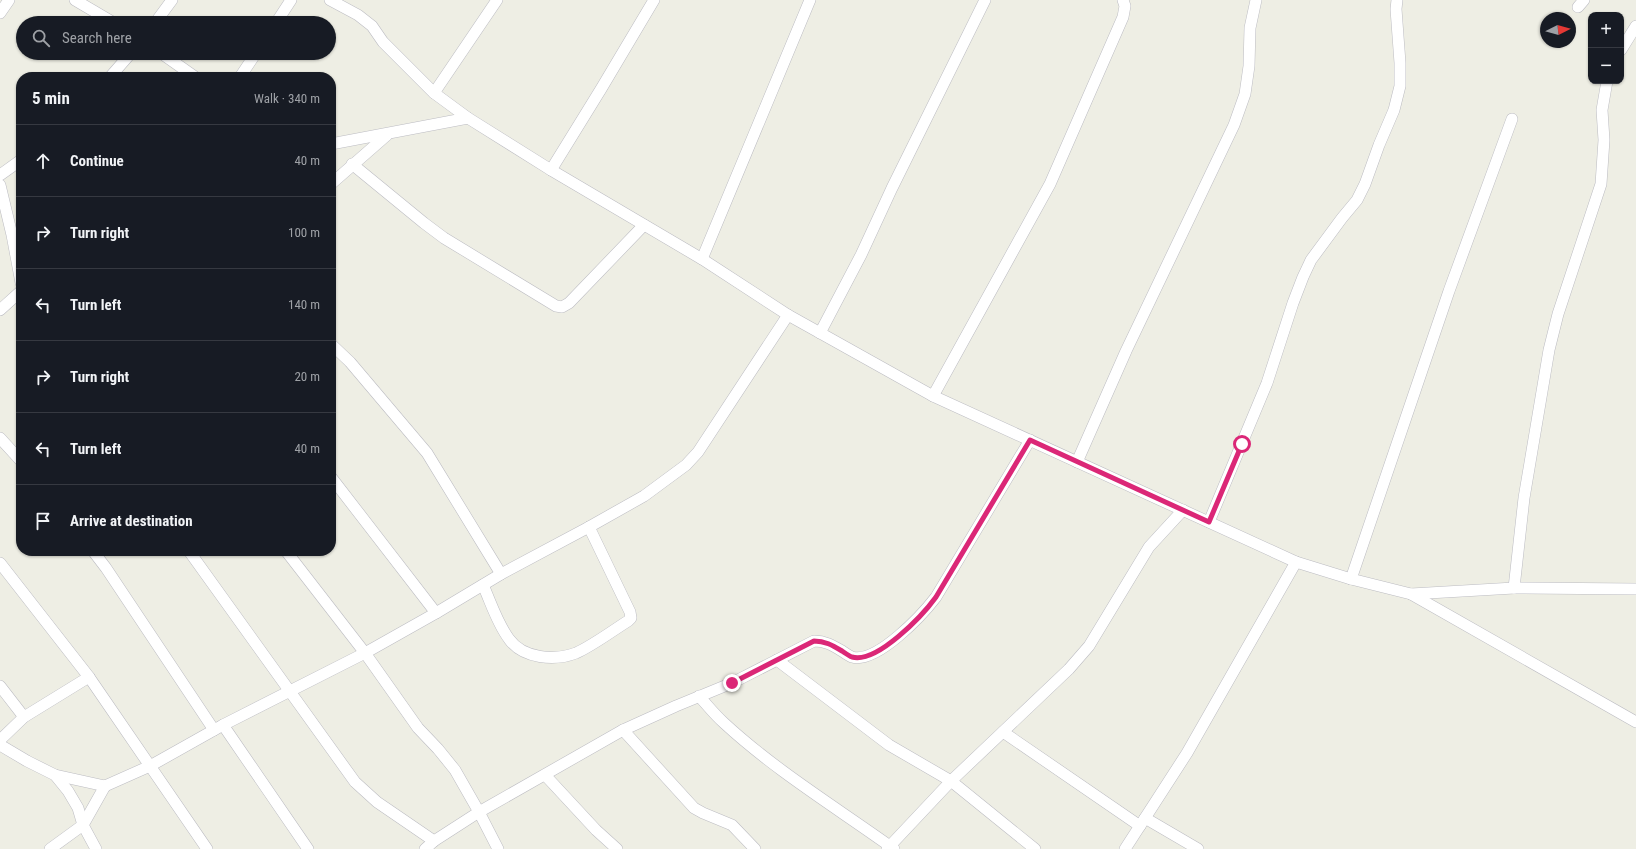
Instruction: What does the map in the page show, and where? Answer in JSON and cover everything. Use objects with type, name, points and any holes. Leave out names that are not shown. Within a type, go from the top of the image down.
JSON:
[{"type":"street","points":[[0,13],[9,0]]},
{"type":"street","points":[[75,0],[102,16]]},
{"type":"street","points":[[159,16],[172,0]]},
{"type":"street","points":[[281,16],[291,0]]},
{"type":"street","points":[[330,0],[342,2],[372,26],[384,42],[434,93],[468,118],[551,170],[702,259],[788,315],[933,396],[1296,562],[1351,579],[1411,594],[1636,722]]},
{"type":"street","points":[[434,93],[497,0]]},
{"type":"street","points":[[551,170],[654,0]]},
{"type":"street","points":[[702,259],[810,0]]},
{"type":"street","points":[[820,333],[861,255],[892,188],[985,0]]},
{"type":"street","points":[[933,396],[1050,184],[1124,17],[1125,6],[1123,0]]},
{"type":"street","points":[[1077,462],[1129,344],[1234,125],[1245,94],[1249,66],[1250,28],[1256,0]]},
{"type":"street","points":[[1209,522],[1266,383],[1303,277],[1311,260],[1357,200],[1365,184],[1394,110],[1400,86],[1396,9],[1397,0]]},
{"type":"street","points":[[1622,48],[1636,26]]},
{"type":"street","points":[[114,72],[124,60]]},
{"type":"street","points":[[171,60],[188,72]]},
{"type":"street","points":[[243,72],[251,60]]},
{"type":"street","points":[[1514,588],[1524,498],[1549,350],[1558,314],[1601,184],[1604,140],[1602,110],[1606,84]]},
{"type":"street","points":[[336,143],[468,118]]},
{"type":"street","points":[[1351,579],[1449,291],[1512,120]]},
{"type":"street","points":[[336,179],[388,134]]},
{"type":"street","points":[[0,175],[16,164]]},
{"type":"street","points":[[352,164],[444,238],[556,306],[562,307],[569,303],[644,225]]},
{"type":"street","points":[[0,185],[16,256]]},
{"type":"street","points":[[0,310],[16,296]]},
{"type":"street","points":[[2,750],[55,775],[105,786],[150,766],[218,727],[365,652],[436,613],[483,584],[590,527],[644,496],[686,465],[698,452],[788,315]]},
{"type":"street","points":[[336,349],[355,368],[427,453],[501,574]]},
{"type":"street","points":[[0,438],[16,456]]},
{"type":"street","points":[[425,849],[434,841],[479,812],[623,730],[732,683],[814,641],[823,641],[831,644],[852,657],[868,656],[897,638],[925,612],[936,597],[1030,440]]},
{"type":"street","points":[[336,483],[436,613]]},
{"type":"street","points":[[699,696],[723,722],[751,746],[798,782],[891,848],[950,781],[1069,669],[1089,646],[1149,547],[1183,510]]},
{"type":"street","points":[[483,584],[498,621],[517,649],[528,654],[541,656],[562,657],[577,652],[631,618],[630,612],[590,527]]},
{"type":"street","points":[[98,556],[218,727],[308,849]]},
{"type":"street","points":[[193,556],[355,782],[377,802],[434,841]]},
{"type":"street","points":[[290,556],[365,652],[418,728],[455,770],[498,849]]},
{"type":"street","points":[[0,562],[89,677],[207,849]]},
{"type":"street","points":[[1125,849],[1187,753],[1296,562]]},
{"type":"street","points":[[1411,594],[1514,588],[1636,589]]},
{"type":"street","points":[[778,660],[889,745],[950,781],[1035,849]]},
{"type":"street","points":[[0,740],[24,717],[89,677]]},
{"type":"street","points":[[0,686],[24,717]]},
{"type":"street","points":[[623,730],[694,808],[732,824],[755,849]]},
{"type":"street","points":[[1003,732],[1143,822],[1198,849]]},
{"type":"street","points":[[55,775],[68,791],[78,808],[83,825],[96,849]]},
{"type":"street","points":[[545,775],[596,830],[617,849]]},
{"type":"street","points":[[50,849],[83,825],[105,786]]},
{"type":"route","points":[[732,683],[778,660],[793,650],[814,641],[823,641],[831,644],[852,657],[859,658],[868,656],[897,638],[925,612],[936,597],[1030,440],[1209,522],[1242,444]]}]
